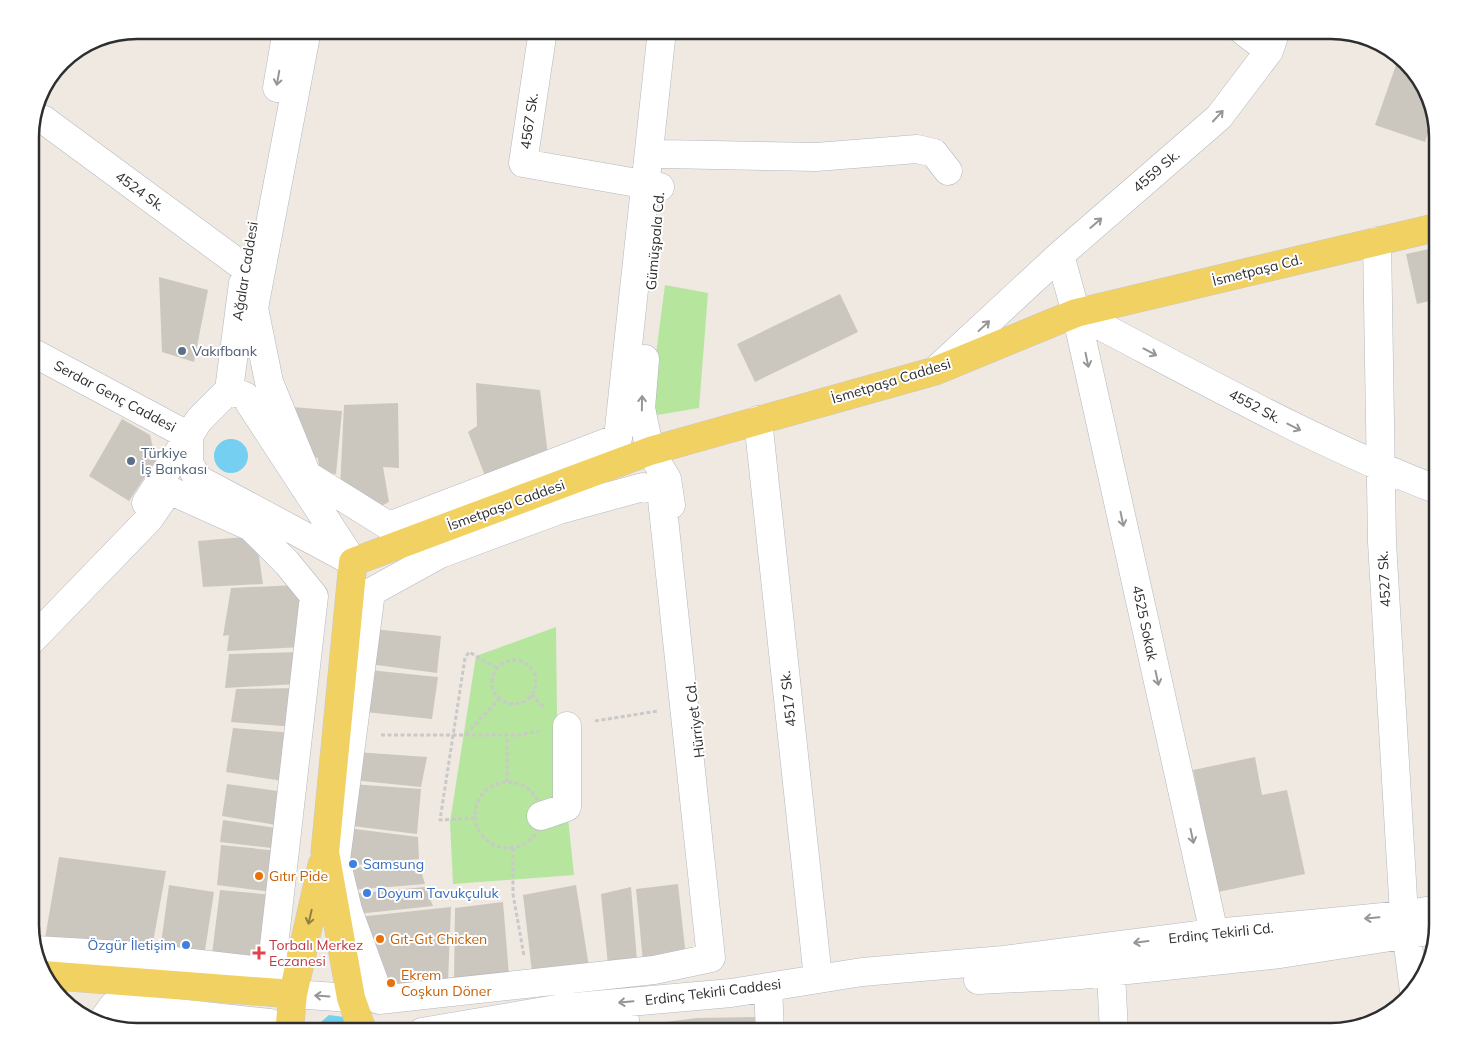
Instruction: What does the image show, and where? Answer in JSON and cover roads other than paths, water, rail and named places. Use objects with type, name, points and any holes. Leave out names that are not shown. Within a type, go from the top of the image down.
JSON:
[{"type":"main road","name":"İsmetpaşa Cd.","points":[[1076,313],[1429,229]]},
{"type":"main road","name":"İsmetpaşa Caddesi","points":[[354,562],[650,451],[936,370],[1076,313]]},
{"type":"main road","points":[[290,1023],[293,994],[325,852],[354,562]]},
{"type":"main road","points":[[325,852],[351,998],[360,1023]]},
{"type":"main road","points":[[55,980],[293,994]]},
{"type":"street","name":"Ağalar Caddesi","points":[[229,390],[237,313],[285,39]]},
{"type":"street","points":[[305,39],[254,308],[269,382],[307,475],[389,526],[618,438],[652,185],[661,39]]},
{"type":"street","name":"4567 Sk.","points":[[542,39],[523,163],[652,185]]},
{"type":"street","name":"Gümüşpala Cd.","points":[[650,451],[641,408],[652,185],[664,154],[678,39]]},
{"type":"street","name":"4559 Sk.","points":[[936,370],[1060,256],[1219,117],[1273,41]]},
{"type":"street","name":"4524 Sk.","points":[[41,119],[245,268]]},
{"type":"street","points":[[664,154],[816,158],[917,149],[934,153],[948,171]]},
{"type":"street","name":"4527 Sk.","points":[[1377,241],[1382,542],[1405,925],[1412,980]]},
{"type":"street","points":[[1060,256],[1076,313]]},
{"type":"street","name":"4552 Sk.","points":[[1076,313],[1299,429],[1382,468],[1429,486]]},
{"type":"street","name":"4525 Sokak","points":[[1076,313],[1214,933]]},
{"type":"street","name":"Serdar Genç Caddesi","points":[[39,356],[189,436],[189,462],[198,479],[354,562]]},
{"type":"street","points":[[39,618],[132,526],[199,420],[229,390],[245,396],[354,562]]},
{"type":"street","name":"4517 Sk.","points":[[758,420],[818,978]]},
{"type":"street","name":"Hürriyet Cd.","points":[[650,451],[667,479],[696,725],[731,993]]},
{"type":"street","points":[[644,487],[661,490],[711,958],[654,970],[529,984],[379,1000],[378,992],[348,910],[336,860],[371,592],[440,554],[559,510],[644,487]]},
{"type":"street","points":[[39,619],[149,519],[170,490],[251,527],[287,563],[314,596],[271,972],[122,955],[43,950]]},
{"type":"street","points":[[541,816],[567,806],[567,726]]},
{"type":"street","name":"Erdinç Tekirli Cd.","points":[[1004,960],[1110,959],[1214,933],[1405,925],[1429,913]]},
{"type":"street","points":[[587,1023],[768,994],[1110,959],[1280,954],[1405,925],[1429,929]]},
{"type":"street","points":[[1110,959],[1114,1023]]},
{"type":"street","name":"Erdinç Tekirli Caddesi","points":[[474,1023],[562,1008],[731,993],[768,994],[818,978],[862,972],[1004,960]]},
{"type":"street","points":[[293,994],[351,998]]},
{"type":"street","points":[[768,994],[770,1023]]},
{"type":"street","points":[[105,1018],[114,1006],[270,1023]]},
{"type":"water","points":[[231,439],[243,444],[248,456],[243,468],[231,473],[219,468],[214,456],[219,444]]},
{"type":"water","points":[[329,1015],[344,1017],[346,1023],[321,1023]]},
{"type":"place","name":"Vakıfbank","points":[[182,351]]},
{"type":"place","name":"Türkiye İş Bankası","points":[[131,461]]},
{"type":"place","name":"Samsung","points":[[353,864]]},
{"type":"place","name":"Gıtır Pide","points":[[259,876]]},
{"type":"place","name":"Doyum Tavukçuluk","points":[[367,893]]},
{"type":"place","name":"Gıt-Gıt Chicken","points":[[380,939]]},
{"type":"place","name":"Özgür İletişim","points":[[186,945]]},
{"type":"place","name":"Torbalı Merkez Eczanesi","points":[[259,953]]},
{"type":"place","name":"Ekrem Coşkun Döner","points":[[391,983]]}]
